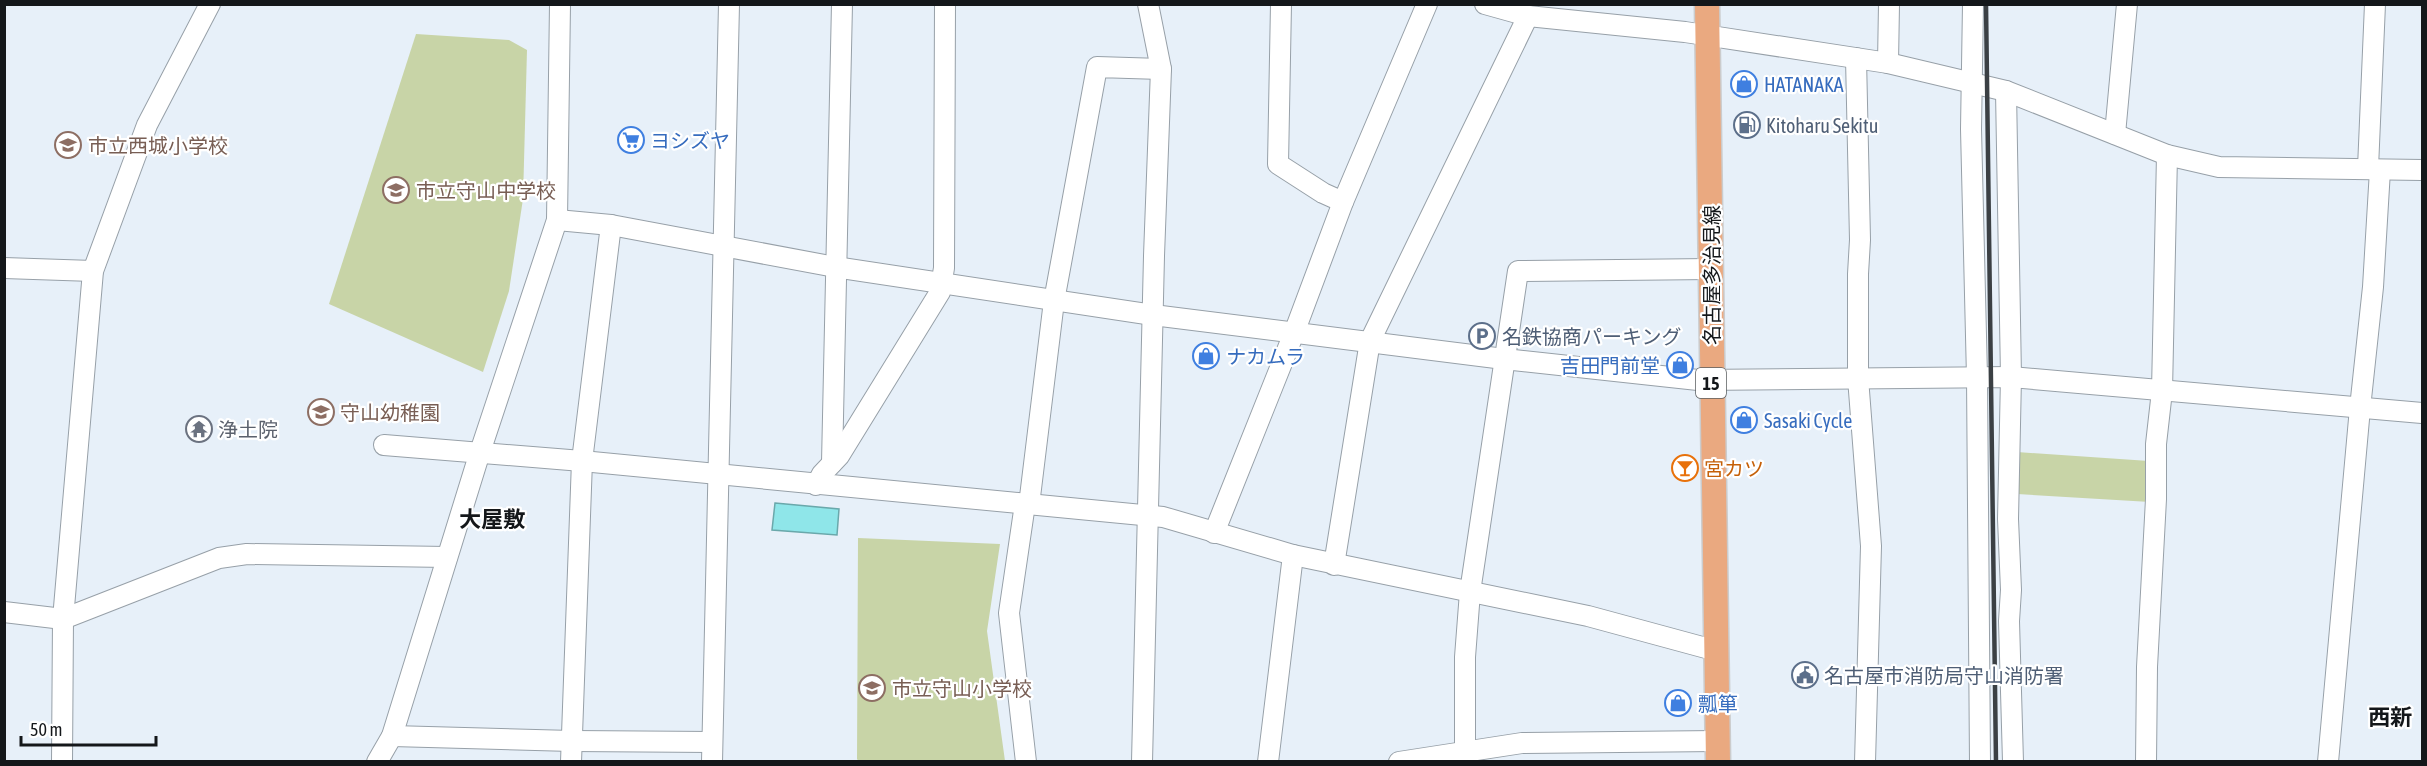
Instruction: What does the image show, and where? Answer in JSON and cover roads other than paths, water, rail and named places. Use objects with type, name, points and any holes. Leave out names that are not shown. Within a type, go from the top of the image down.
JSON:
[{"type":"main road","name":"名古屋多治見線","points":[[1707,4],[1718,751]]},
{"type":"street","points":[[62,762],[63,619],[93,271],[147,125],[210,4]]},
{"type":"street","points":[[377,762],[392,736],[480,452],[557,220],[560,4]]},
{"type":"street","points":[[712,762],[729,4]]},
{"type":"street","points":[[832,463],[842,4]]},
{"type":"street","points":[[816,485],[839,456],[940,292],[942,282],[945,4]]},
{"type":"street","points":[[1142,762],[1161,69],[1148,4]]},
{"type":"street","points":[[1281,4],[1278,164],[1323,193],[1343,202]]},
{"type":"street","points":[[1214,533],[1294,333],[1343,202],[1427,4]]},
{"type":"street","points":[[1485,4],[1528,16],[1598,13],[1708,35],[1888,63],[2006,91],[2167,155],[2219,167],[2422,170]]},
{"type":"street","points":[[1888,4],[1888,63]]},
{"type":"street","points":[[1973,4],[1980,762]]},
{"type":"street","points":[[2115,134],[2127,4]]},
{"type":"street","points":[[2328,762],[2373,287],[2375,4]]},
{"type":"street","points":[[1334,565],[1370,341],[1528,16]]},
{"type":"street","points":[[1856,58],[1860,240],[1858,378],[1871,546],[1865,762]]},
{"type":"street","points":[[1026,762],[1009,613],[1027,505],[1054,301],[1097,67],[1161,69]]},
{"type":"street","points":[[2006,91],[2011,377],[2008,519],[2012,590],[2009,621],[2013,762]]},
{"type":"street","points":[[2146,762],[2147,667],[2156,499],[2156,444],[2162,391],[2167,155]]},
{"type":"street","points":[[557,220],[611,225],[723,248],[835,267],[1153,315],[1504,359],[1698,380],[2011,377],[2422,413]]},
{"type":"street","points":[[571,762],[582,461],[611,225]]},
{"type":"street","points":[[4,268],[93,271]]},
{"type":"street","points":[[1465,757],[1465,657],[1470,592],[1518,271],[1712,269]]},
{"type":"street","points":[[384,445],[582,461],[1163,517],[1334,565],[1588,616],[1717,651]]},
{"type":"street","points":[[4,612],[63,619],[219,558],[238,555],[447,557]]},
{"type":"street","points":[[1268,762],[1293,555]]},
{"type":"street","points":[[392,736],[712,742]]},
{"type":"street","points":[[1399,762],[1465,757],[1522,743],[1718,751]]},
{"type":"water","points":[[775,503],[839,509],[837,535],[772,530]]},
{"type":"railway","points":[[1986,4],[1996,762]]},
{"type":"place","name":"HATANAKA","points":[[1744,84]]},
{"type":"place","name":"Kitoharu Sekitu","points":[[1747,125]]},
{"type":"place","name":"ヨシズヤ","points":[[631,140]]},
{"type":"place","name":"市立西城小学校","points":[[68,145]]},
{"type":"place","name":"市立守山中学校","points":[[396,190]]},
{"type":"place","name":"名鉄協商パーキング","points":[[1482,336]]},
{"type":"place","name":"ナカムラ","points":[[1206,356]]},
{"type":"place","name":"吉田門前堂","points":[[1680,365]]},
{"type":"place","name":"守山幼稚園","points":[[321,412]]},
{"type":"place","name":"Sasaki Cycle","points":[[1744,420]]},
{"type":"place","name":"浄土院","points":[[199,429]]},
{"type":"place","name":"宮カツ","points":[[1685,468]]},
{"type":"place","name":"名古屋市消防局守山消防署","points":[[1805,675]]},
{"type":"place","name":"市立守山小学校","points":[[872,688]]},
{"type":"place","name":"瓢箪","points":[[1678,703]]},
{"type":"district","name":"大屋敷","points":[[492,519]]},
{"type":"district","name":"西新","points":[[2390,717]]}]
